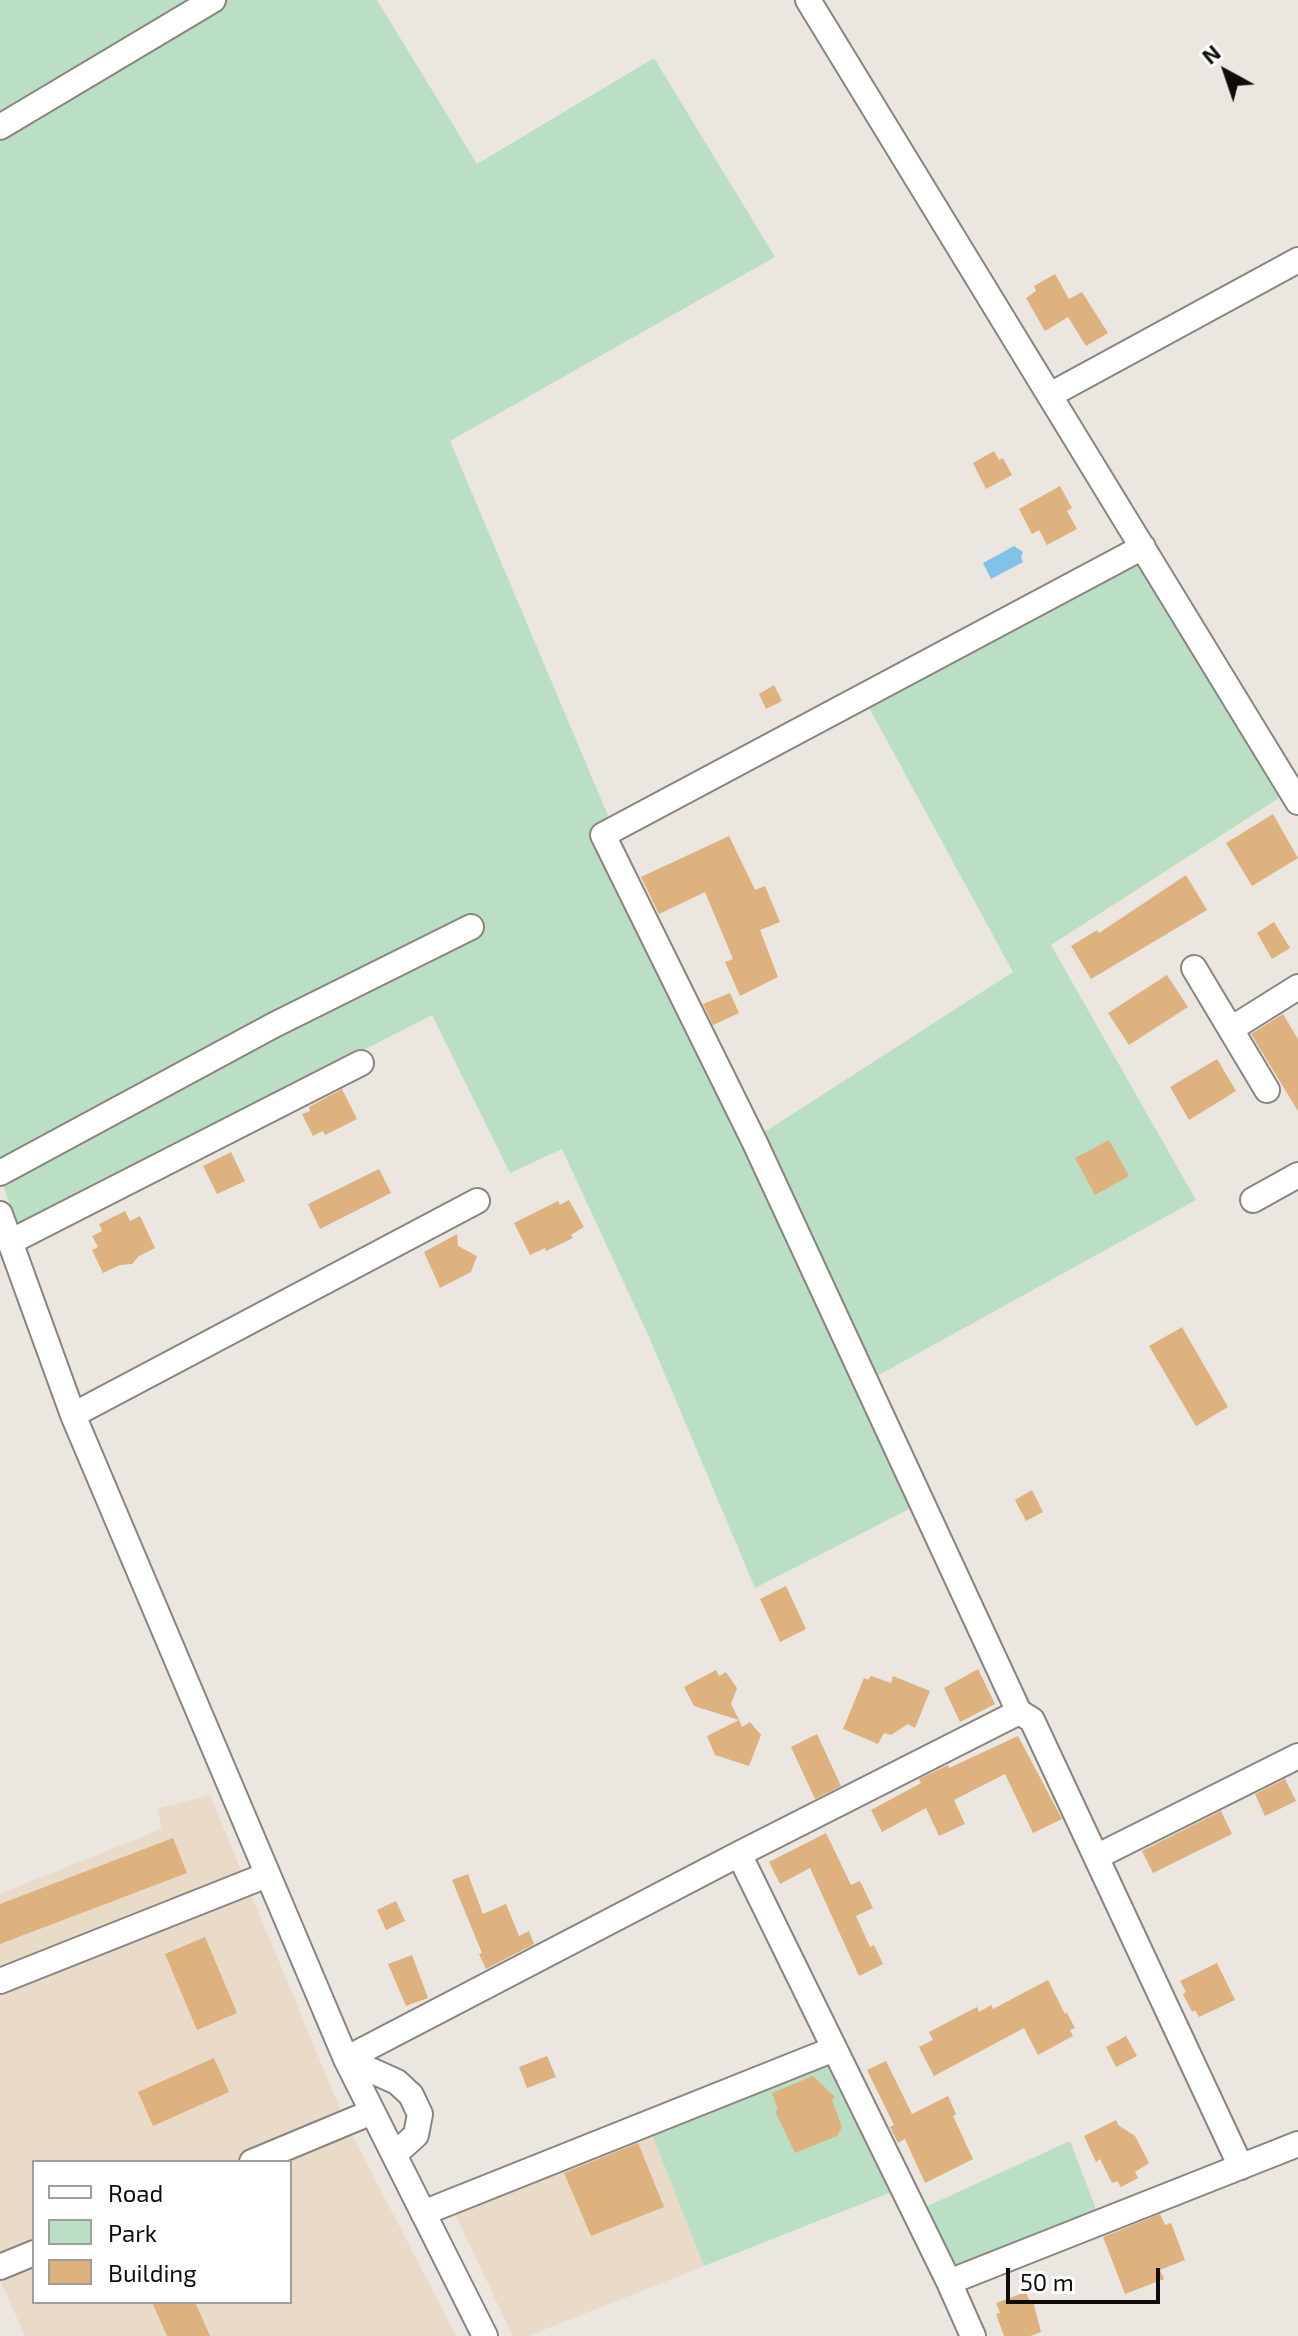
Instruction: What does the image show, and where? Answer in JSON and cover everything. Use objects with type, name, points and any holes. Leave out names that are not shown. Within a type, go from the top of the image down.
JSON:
[{"type":"street","points":[[0,127],[213,0]]},
{"type":"street","points":[[808,0],[1298,802]]},
{"type":"street","points":[[1050,395],[1298,260]]},
{"type":"street","points":[[1143,547],[603,835],[755,1143],[1019,1712],[1032,1720],[1241,2167]]},
{"type":"street","points":[[0,1173],[274,1025],[471,927]]},
{"type":"street","points":[[1194,968],[1267,1090]]},
{"type":"street","points":[[1231,1029],[1298,987]]},
{"type":"street","points":[[10,1242],[361,1063]]},
{"type":"street","points":[[1253,1200],[1298,1175]]},
{"type":"street","points":[[73,1415],[477,1201]]},
{"type":"street","points":[[0,1214],[73,1415],[346,2059],[485,2336]]},
{"type":"street","points":[[346,2059],[1019,1712]]},
{"type":"street","points":[[1096,1857],[1298,1756]]},
{"type":"street","points":[[739,1854],[973,2336]]},
{"type":"street","points":[[0,1981],[267,1875]]},
{"type":"street","points":[[423,2213],[834,2049]]},
{"type":"street","points":[[346,2059],[397,2082],[411,2095],[420,2114],[416,2135],[394,2155]]},
{"type":"street","points":[[257,2160],[372,2112]]},
{"type":"street","points":[[949,2282],[1298,2144]]},
{"type":"street","points":[[0,2267],[32,2254]]},
{"type":"shaded area","points":[[210,1795],[345,2121],[456,2336],[25,2336],[0,2280],[0,1894],[162,1829],[157,1809]]},
{"type":"shaded area","points":[[651,2132],[704,2266],[528,2336],[513,2336],[453,2210]]},
{"type":"green space","points":[[0,0],[377,0],[477,164],[654,58],[775,257],[450,441],[609,818],[593,830],[744,1141],[913,1507],[755,1588],[650,1339],[562,1149],[510,1173],[432,1015],[18,1227],[0,1177]]},
{"type":"green space","points":[[1137,558],[1279,798],[1051,945],[1196,1200],[877,1376],[763,1133],[1013,972],[867,704]]},
{"type":"green space","points":[[829,2061],[894,2191],[704,2266],[651,2132]]},
{"type":"green space","points":[[1070,2141],[1099,2217],[952,2274],[921,2209]]},
{"type":"water","points":[[1014,546],[1023,552],[1023,562],[991,579],[983,563]]},
{"type":"building","points":[[1055,274],[1069,299],[1082,292],[1108,333],[1086,346],[1068,317],[1045,331],[1026,298],[1036,291],[1034,286]]},
{"type":"building","points":[[994,451],[999,460],[1003,458],[1012,475],[986,489],[973,463]]},
{"type":"building","points":[[1060,486],[1072,508],[1067,511],[1077,529],[1047,545],[1039,530],[1032,534],[1019,509]]},
{"type":"building","points":[[774,685],[782,701],[766,709],[759,694]]},
{"type":"building","points":[[1273,814],[1298,858],[1252,886],[1226,843]]},
{"type":"building","points":[[729,836],[755,890],[765,886],[780,922],[760,930],[778,977],[740,996],[725,962],[733,959],[705,892],[659,914],[641,877]]},
{"type":"building","points":[[1186,875],[1207,910],[1091,979],[1071,946],[1097,930],[1099,933]]},
{"type":"building","points":[[1274,922],[1290,948],[1272,959],[1257,933]]},
{"type":"building","points":[[1167,975],[1188,1007],[1129,1045],[1108,1013]]},
{"type":"building","points":[[730,993],[739,1013],[713,1025],[703,1004]]},
{"type":"building","points":[[1283,1014],[1298,1039],[1298,1111],[1251,1034]]},
{"type":"building","points":[[1217,1059],[1236,1091],[1189,1120],[1170,1087]]},
{"type":"building","points":[[342,1089],[357,1119],[325,1135],[323,1131],[313,1136],[302,1114]]},
{"type":"building","points":[[1109,1140],[1129,1176],[1095,1195],[1075,1158]]},
{"type":"building","points":[[231,1152],[245,1181],[217,1194],[203,1166]]},
{"type":"building","points":[[379,1169],[391,1193],[320,1229],[308,1204]]},
{"type":"building","points":[[569,1200],[584,1227],[571,1235],[573,1238],[530,1255],[514,1223],[558,1201],[560,1205]]},
{"type":"building","points":[[125,1211],[130,1221],[140,1216],[155,1248],[139,1256],[132,1264],[120,1265],[103,1273],[92,1250],[98,1247],[92,1236],[102,1231],[99,1224]]},
{"type":"building","points":[[457,1234],[458,1246],[477,1256],[471,1272],[440,1288],[424,1252]]},
{"type":"building","points":[[1182,1327],[1228,1407],[1196,1426],[1149,1346]]},
{"type":"building","points":[[1032,1490],[1043,1512],[1026,1521],[1015,1500]]},
{"type":"building","points":[[786,1586],[806,1629],[780,1642],[760,1599]]},
{"type":"building","points":[[978,1669],[995,1704],[960,1722],[944,1688]]},
{"type":"building","points":[[716,1670],[719,1676],[726,1672],[737,1688],[731,1704],[739,1720],[694,1706],[684,1687]]},
{"type":"building","points":[[871,1676],[891,1683],[893,1676],[930,1691],[915,1728],[908,1724],[891,1735],[884,1733],[878,1744],[843,1729],[864,1678],[868,1680]]},
{"type":"building","points":[[739,1720],[742,1727],[750,1722],[761,1735],[749,1766],[715,1755],[707,1736]]},
{"type":"building","points":[[817,1734],[841,1786],[815,1799],[791,1747]]},
{"type":"building","points":[[1018,1736],[1062,1819],[1033,1833],[1005,1774],[954,1800],[965,1824],[939,1836],[926,1808],[882,1832],[871,1810],[921,1783],[919,1779]]},
{"type":"building","points":[[1285,1779],[1296,1801],[1265,1816],[1255,1794]]},
{"type":"building","points":[[1221,1811],[1232,1834],[1153,1873],[1142,1851]]},
{"type":"building","points":[[826,1833],[851,1885],[860,1881],[873,1908],[856,1916],[870,1947],[874,1945],[883,1964],[859,1976],[810,1868],[780,1884],[769,1862]]},
{"type":"building","points":[[173,1838],[187,1873],[0,1944],[0,1904]]},
{"type":"building","points":[[468,1874],[483,1914],[506,1904],[519,1936],[529,1931],[534,1944],[486,1969],[452,1880]]},
{"type":"building","points":[[396,1901],[405,1921],[386,1930],[377,1910]]},
{"type":"building","points":[[205,1937],[237,2013],[197,2030],[165,1954]]},
{"type":"building","points":[[412,1955],[428,1998],[406,2006],[388,1964]]},
{"type":"building","points":[[1217,1963],[1235,2000],[1199,2017],[1195,2010],[1192,2012],[1180,1981]]},
{"type":"building","points":[[1048,1980],[1075,2028],[1070,2030],[1073,2036],[1038,2055],[1024,2028],[934,2076],[919,2047],[933,2040],[929,2032],[977,2007],[979,2012],[991,2005],[993,2009]]},
{"type":"building","points":[[1126,2036],[1137,2056],[1116,2067],[1106,2047]]},
{"type":"building","points":[[547,2056],[556,2077],[527,2088],[519,2067]]},
{"type":"building","points":[[214,2058],[229,2092],[153,2126],[138,2092]]},
{"type":"building","points":[[886,2061],[912,2114],[948,2096],[956,2114],[953,2116],[973,2159],[925,2183],[905,2139],[898,2143],[890,2127],[894,2125],[867,2070]]},
{"type":"building","points":[[813,2076],[835,2097],[832,2100],[842,2127],[837,2136],[795,2153],[775,2111],[778,2110],[772,2093]]},
{"type":"building","points":[[1116,2120],[1118,2125],[1135,2136],[1149,2163],[1135,2172],[1138,2178],[1121,2187],[1117,2181],[1112,2183],[1100,2159],[1096,2162],[1084,2136]]},
{"type":"building","points":[[638,2143],[664,2207],[591,2236],[564,2173]]},
{"type":"building","points":[[1160,2214],[1165,2225],[1171,2223],[1185,2260],[1160,2270],[1164,2279],[1125,2294],[1103,2237]]},
{"type":"building","points":[[1026,2292],[1030,2302],[1033,2301],[1041,2332],[1030,2336],[1004,2336],[996,2314],[1000,2313],[996,2303]]},
{"type":"building","points":[[153,2304],[196,2304],[210,2336],[167,2336]]}]
